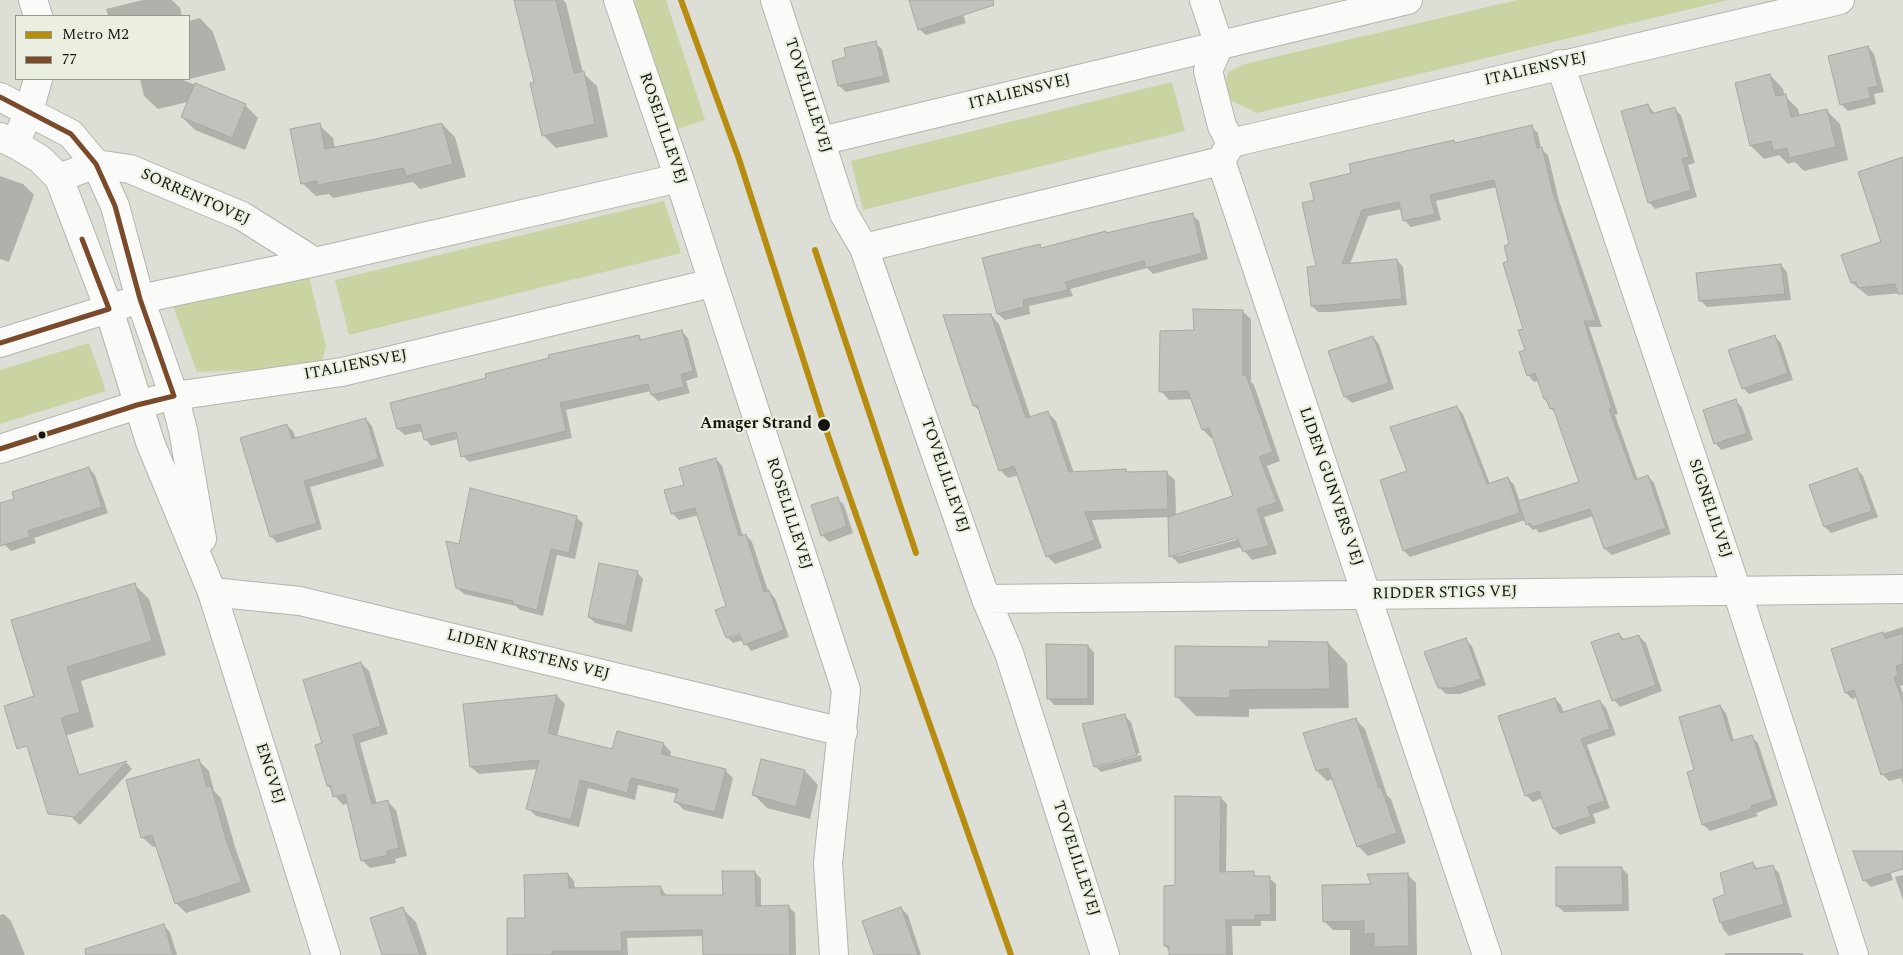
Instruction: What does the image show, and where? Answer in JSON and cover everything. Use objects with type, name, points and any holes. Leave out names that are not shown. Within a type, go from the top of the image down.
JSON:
[{"type":"street","points":[[33,0],[38,15]]},
{"type":"street","name":"ROSELILLEVEJ","points":[[618,0],[679,178],[846,690],[828,863],[834,955]]},
{"type":"street","name":"TOVELILLEVEJ","points":[[776,0],[844,214],[864,248],[986,599],[1009,653],[1105,955]]},
{"type":"street","points":[[1204,0],[1219,45],[1208,71],[1222,126],[1226,152]]},
{"type":"street","name":"ITALIENSVEJ","points":[[822,142],[1408,0]]},
{"type":"street","name":"ITALIENSVEJ","points":[[864,248],[1560,64],[1840,0]]},
{"type":"street","name":"SIGNELILVEJ","points":[[1560,64],[1736,591],[1854,955]]},
{"type":"street","points":[[38,80],[29,111],[8,140],[40,159],[59,178],[109,309]]},
{"type":"street","points":[[0,97],[71,134],[96,164],[115,206],[140,299]]},
{"type":"street","name":"LIDEN GUNVERS VEJ","points":[[1226,152],[1366,595],[1487,955]]},
{"type":"street","name":"SORRENTOVEJ","points":[[59,178],[96,164],[130,169],[242,216],[315,262]]},
{"type":"street","points":[[0,343],[140,299],[315,262],[679,178]]},
{"type":"street","name":"ITALIENSVEJ","points":[[0,449],[137,405],[174,396],[342,372],[712,283]]},
{"type":"street","name":"ENGVEJ","points":[[140,299],[174,396],[183,430],[212,592]]},
{"type":"street","name":"ENGVEJ","points":[[109,309],[137,405],[150,442],[212,592],[326,955]]},
{"type":"street","name":"RIDDER STIGS VEJ","points":[[986,599],[1903,589]]},
{"type":"street","name":"LIDEN KIRSTENS VEJ","points":[[212,592],[300,601],[843,732]]},
{"type":"green space","points":[[630,0],[666,0],[705,120],[669,132]]},
{"type":"green space","points":[[1517,0],[1728,0],[1257,113],[1230,100],[1225,87],[1228,72],[1245,64]]},
{"type":"green space","points":[[1172,82],[1185,131],[863,210],[851,161]]},
{"type":"green space","points":[[664,201],[681,253],[349,335],[335,280]]},
{"type":"green space","points":[[308,273],[326,346],[321,364],[279,369],[197,372],[173,306]]},
{"type":"green space","points":[[89,343],[106,391],[0,424],[0,370]]},
{"type":"building","points":[[514,0],[556,0],[574,73],[584,71],[595,124],[542,136],[530,83],[534,82]]},
{"type":"building","points":[[909,0],[993,0],[994,5],[918,30]]},
{"type":"building","points":[[876,41],[884,76],[838,86],[832,61],[846,57],[844,48]]},
{"type":"building","points":[[1868,46],[1878,86],[1868,88],[1871,98],[1840,105],[1828,56]]},
{"type":"building","points":[[1770,74],[1776,96],[1786,94],[1791,117],[1827,109],[1836,147],[1789,158],[1787,148],[1773,151],[1771,141],[1750,146],[1735,83]]},
{"type":"building","points":[[195,83],[246,104],[232,138],[181,117]]},
{"type":"building","points":[[1648,104],[1651,114],[1675,107],[1689,157],[1682,159],[1691,190],[1648,203],[1621,111]]},
{"type":"building","points":[[320,123],[325,149],[442,123],[453,164],[406,176],[404,168],[318,185],[317,181],[301,184],[290,129]]},
{"type":"building","points":[[1532,125],[1537,148],[1542,147],[1553,193],[1596,321],[1584,321],[1612,408],[1609,409],[1635,480],[1648,475],[1666,528],[1604,549],[1590,509],[1532,527],[1530,523],[1526,525],[1518,501],[1579,482],[1553,408],[1550,409],[1546,399],[1544,399],[1535,373],[1527,376],[1519,352],[1525,350],[1518,330],[1523,329],[1503,263],[1508,261],[1504,246],[1509,244],[1494,180],[1430,195],[1435,214],[1403,221],[1399,202],[1362,210],[1342,264],[1397,259],[1402,299],[1326,305],[1325,307],[1325,305],[1311,306],[1307,267],[1316,266],[1302,203],[1314,200],[1310,183],[1351,173],[1349,164],[1454,140],[1455,143]]},
{"type":"building","points":[[1903,157],[1903,294],[1898,294],[1895,284],[1858,288],[1856,282],[1851,283],[1841,255],[1881,242],[1858,172]]},
{"type":"building","points":[[1193,213],[1202,253],[1146,268],[1144,261],[1065,282],[1068,290],[1023,300],[1024,307],[997,314],[982,258],[1040,244],[1041,248],[1106,231],[1106,233]]},
{"type":"building","points":[[1781,264],[1785,294],[1699,301],[1696,273]]},
{"type":"building","points":[[1193,309],[1243,310],[1243,376],[1246,375],[1273,452],[1259,457],[1277,502],[1257,509],[1269,546],[1243,552],[1237,538],[1169,557],[1168,517],[1233,496],[1209,428],[1202,430],[1188,391],[1159,392],[1160,331],[1194,330]]},
{"type":"building","points":[[991,314],[1026,418],[1048,411],[1069,472],[1126,469],[1126,472],[1167,471],[1168,509],[1085,512],[1095,540],[1046,557],[1014,466],[999,471],[977,405],[973,406],[943,315]]},
{"type":"building","points":[[682,330],[693,371],[681,374],[684,387],[651,395],[648,384],[560,403],[566,431],[461,457],[456,432],[424,440],[420,424],[397,429],[390,403],[486,378],[485,374],[549,358],[548,355],[639,335],[640,340]]},
{"type":"building","points":[[1775,335],[1788,373],[1742,389],[1728,350]]},
{"type":"building","points":[[1373,336],[1389,383],[1344,397],[1328,351]]},
{"type":"building","points":[[1736,399],[1747,433],[1714,444],[1703,410]]},
{"type":"building","points":[[1457,406],[1487,484],[1508,477],[1520,513],[1403,551],[1380,480],[1407,471],[1390,427]]},
{"type":"building","points":[[366,418],[379,459],[304,481],[317,523],[270,537],[240,438],[287,424],[292,439]]},
{"type":"building","points":[[716,458],[739,536],[746,534],[764,592],[769,590],[784,630],[744,645],[739,633],[726,638],[715,610],[726,606],[695,508],[671,514],[664,490],[684,485],[679,468]]},
{"type":"building","points":[[89,467],[102,507],[28,531],[30,537],[0,546],[0,503],[14,499],[12,492]]},
{"type":"building","points":[[1857,468],[1872,511],[1824,527],[1809,485]]},
{"type":"building","points":[[470,488],[577,516],[569,553],[551,549],[537,610],[513,604],[513,601],[456,588],[446,541],[459,544]]},
{"type":"building","points":[[838,497],[847,526],[821,536],[811,505]]},
{"type":"building","points":[[599,563],[638,571],[626,626],[588,617]]},
{"type":"building","points":[[135,583],[152,641],[67,667],[80,712],[61,718],[79,775],[127,761],[75,817],[48,814],[27,746],[17,749],[4,706],[34,696],[11,620]]},
{"type":"building","points":[[1883,632],[1885,639],[1903,633],[1903,664],[1896,666],[1898,675],[1894,677],[1903,703],[1903,769],[1881,775],[1854,690],[1845,693],[1831,649]]},
{"type":"building","points":[[1619,633],[1622,640],[1639,635],[1656,685],[1612,701],[1591,642]]},
{"type":"building","points":[[1466,638],[1481,679],[1453,688],[1438,688],[1424,652]]},
{"type":"building","points":[[1269,641],[1328,642],[1330,689],[1230,690],[1230,698],[1175,697],[1175,646],[1269,647]]},
{"type":"building","points":[[1046,644],[1088,645],[1088,699],[1047,699]]},
{"type":"building","points":[[361,662],[381,726],[353,735],[372,804],[388,800],[399,848],[387,851],[388,855],[361,861],[345,794],[333,797],[330,785],[327,786],[315,745],[322,743],[303,680]]},
{"type":"building","points":[[557,695],[548,733],[612,749],[617,731],[664,743],[661,754],[726,769],[715,812],[674,802],[678,789],[631,778],[627,793],[580,780],[571,820],[526,809],[539,760],[470,767],[463,704]]},
{"type":"building","points":[[1555,698],[1560,713],[1600,700],[1610,729],[1581,739],[1605,801],[1587,807],[1591,816],[1553,829],[1539,791],[1525,796],[1498,716]]},
{"type":"building","points":[[1720,705],[1731,741],[1752,735],[1773,799],[1751,806],[1752,809],[1702,825],[1687,772],[1694,770],[1679,717]]},
{"type":"building","points":[[1125,714],[1137,755],[1094,767],[1082,724]]},
{"type":"building","points":[[1356,718],[1379,788],[1381,787],[1397,833],[1357,847],[1328,768],[1316,771],[1303,733]]},
{"type":"building","points":[[199,759],[207,787],[211,786],[226,839],[242,882],[175,904],[152,835],[141,838],[126,780]]},
{"type":"building","points":[[761,759],[805,770],[796,807],[752,795]]},
{"type":"building","points":[[1175,796],[1221,797],[1220,872],[1254,871],[1254,876],[1270,876],[1271,915],[1255,915],[1255,920],[1226,920],[1227,955],[1169,955],[1169,946],[1164,946],[1164,886],[1175,885]]},
{"type":"building","points":[[1853,851],[1903,851],[1903,869],[1863,881]]},
{"type":"building","points":[[1753,862],[1755,869],[1773,865],[1784,904],[1720,923],[1713,899],[1725,894],[1720,873]]},
{"type":"building","points":[[1556,867],[1622,867],[1623,905],[1556,906]]},
{"type":"building","points":[[722,871],[755,871],[756,906],[789,905],[790,955],[703,955],[702,930],[621,932],[622,951],[552,951],[552,955],[507,955],[507,918],[525,918],[524,875],[568,873],[569,888],[661,886],[661,895],[723,895]]},
{"type":"building","points":[[1408,873],[1409,946],[1374,947],[1374,933],[1364,934],[1364,921],[1323,922],[1322,885],[1371,884],[1367,874]]},
{"type":"building","points":[[403,907],[420,955],[382,955],[370,918]]},
{"type":"building","points":[[901,907],[918,955],[874,955],[862,921]]},
{"type":"building","points":[[164,924],[173,955],[86,955],[85,949]]},
{"type":"metro line","name":"M2","points":[[681,0],[739,159],[824,424],[1011,955]]},
{"type":"metro line","name":"M2","points":[[815,250],[916,553]]},
{"type":"transit line","name":"77","points":[[0,97],[71,134],[96,164],[115,206],[140,299],[174,396],[137,405],[0,449]]},
{"type":"transit line","name":"77","points":[[0,343],[109,309],[82,239]]},
{"type":"place","name":"Amager Strand","points":[[824,425]]}]
